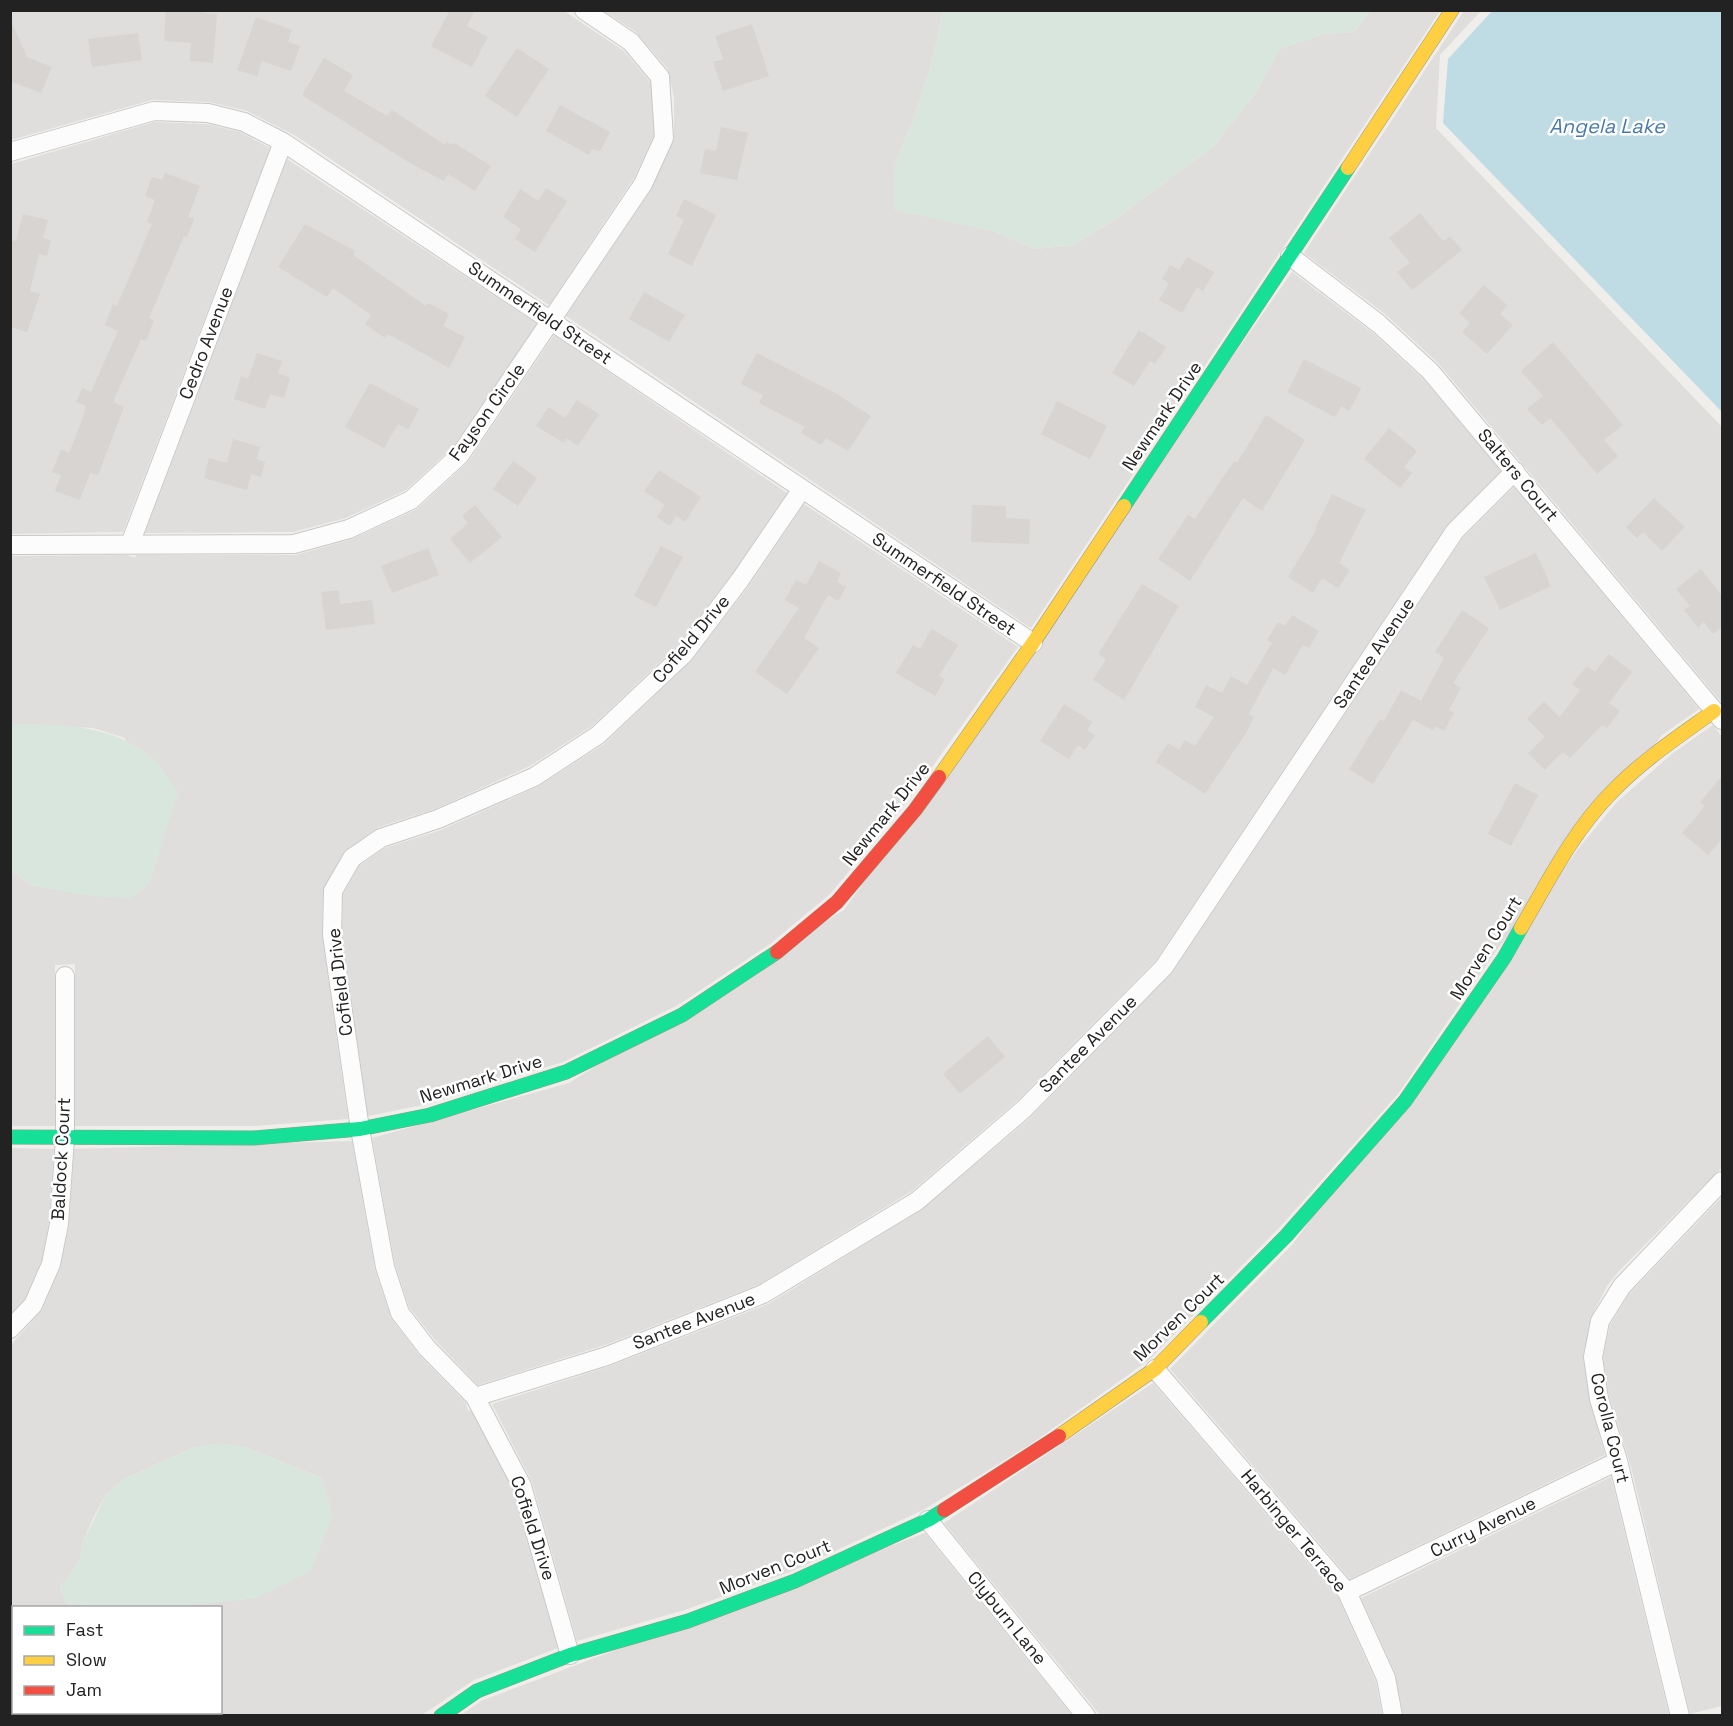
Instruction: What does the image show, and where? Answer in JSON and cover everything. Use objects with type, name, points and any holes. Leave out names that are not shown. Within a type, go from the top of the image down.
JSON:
[{"type":"street","name":"Fayson Circle","points":[[10,545],[294,544],[349,529],[411,500],[460,455],[643,183],[664,138],[660,77],[631,42],[584,10]]},
{"type":"street","name":"Newmark Drive","points":[[10,1137],[253,1138],[360,1129],[430,1115],[566,1072],[682,1015],[775,954],[837,902],[915,810],[1033,643],[1452,10]]},
{"type":"street","name":"Summerfield Street","points":[[10,152],[154,111],[208,113],[244,122],[283,142],[1033,643]]},
{"type":"street","name":"Cedro Avenue","points":[[130,544],[283,142]]},
{"type":"street","name":"Salters Court","points":[[1290,256],[1379,324],[1430,370],[1718,716]]},
{"type":"street","name":"Santee Avenue","points":[[475,1397],[607,1356],[763,1294],[917,1201],[1024,1109],[1164,967],[1455,531],[1515,471]]},
{"type":"street","name":"Cofield Drive","points":[[570,1655],[522,1486],[475,1397],[427,1348],[400,1313],[385,1267],[360,1129],[332,935],[333,891],[352,858],[381,838],[438,819],[534,777],[598,735],[684,654],[740,580],[802,489]]},
{"type":"street","name":"Morven Court","points":[[441,1716],[477,1691],[570,1655],[688,1622],[795,1581],[928,1520],[1035,1453],[1155,1369],[1286,1236],[1406,1101],[1504,958],[1571,842],[1610,794],[1668,744],[1718,716]]},
{"type":"street","name":"Baldock Court","points":[[10,1329],[33,1305],[51,1264],[59,1224],[65,1138],[65,976]]},
{"type":"street","name":"Corolla Court","points":[[1680,1716],[1618,1461],[1599,1400],[1593,1357],[1600,1321],[1622,1286],[1722,1182]]},
{"type":"street","name":"Harbinger Terrace","points":[[1155,1369],[1347,1592],[1386,1678],[1393,1716]]},
{"type":"street","name":"Curry Avenue","points":[[1347,1592],[1618,1461]]},
{"type":"street","name":"Clyburn Lane","points":[[928,1520],[1086,1716]]},
{"type":"shaded area","points":[[943,10],[1371,11],[1354,32],[1324,34],[1279,49],[1257,91],[1213,147],[1117,218],[1074,245],[1035,249],[993,231],[894,210],[895,164],[915,115],[932,61]]},
{"type":"shaded area","points":[[11,11],[564,11],[624,51],[651,83],[654,136],[634,178],[549,305],[296,136],[247,111],[209,102],[152,100],[11,140]]},
{"type":"shaded area","points":[[604,11],[943,11],[932,61],[915,115],[895,164],[894,209],[993,231],[1035,249],[1074,245],[1117,218],[1213,147],[1257,91],[1279,49],[1324,34],[1354,32],[1371,11],[1440,11],[1031,628],[566,316],[651,190],[674,137],[674,98],[668,69],[636,32]]},
{"type":"shaded area","points":[[1464,11],[1481,11],[1440,55],[1436,128],[1722,427],[1722,703],[1438,363],[1385,314],[1304,253]]},
{"type":"shaded area","points":[[154,122],[207,124],[240,132],[270,148],[123,532],[11,534],[11,164]]},
{"type":"shaded area","points":[[287,159],[537,324],[453,447],[406,490],[346,518],[293,532],[145,533]]},
{"type":"shaded area","points":[[1292,272],[1373,333],[1423,379],[1501,471],[1447,525],[1157,959],[1018,1100],[912,1191],[760,1284],[605,1345],[478,1385],[435,1340],[409,1307],[395,1264],[372,1138],[569,1083],[844,910]]},
{"type":"shaded area","points":[[554,335],[787,493],[732,574],[677,646],[592,726],[530,766],[435,809],[379,827],[344,852],[323,891],[322,935],[348,1119],[253,1126],[75,1126],[75,964],[55,965],[55,1126],[11,1126],[11,870],[32,886],[93,894],[125,738],[93,728],[11,724],[11,556],[128,555],[135,558],[136,555],[296,555],[352,539],[417,509],[468,462]]},
{"type":"shaded area","points":[[1514,487],[1699,709],[1662,735],[1496,951],[1398,1094],[1279,1228],[1149,1360],[1031,1444],[923,1510],[792,1571],[685,1610],[577,1641],[532,1482],[492,1404],[610,1366],[768,1304],[921,1210],[1030,1118],[1172,973],[1462,539]]},
{"type":"shaded area","points":[[804,504],[1018,647],[907,802],[830,894],[770,944],[678,1005],[563,1062],[428,1104],[368,1116],[342,934],[343,894],[359,866],[385,848],[441,830],[537,787],[604,744],[691,661],[748,587]]},
{"type":"shaded area","points":[[11,724],[85,728],[120,738],[152,758],[178,792],[150,883],[130,899],[85,895],[32,886],[11,870]]},
{"type":"shaded area","points":[[1713,725],[1722,737],[1722,1167],[1619,1271],[1607,1286],[1592,1315],[1583,1355],[1590,1402],[1605,1455],[1350,1579],[1170,1369],[1293,1244],[1578,849],[1617,802],[1673,753]]},
{"type":"shaded area","points":[[352,1141],[375,1270],[391,1318],[420,1356],[466,1403],[468,1411],[471,1410],[492,1447],[513,1491],[558,1648],[474,1680],[422,1715],[11,1716],[11,1345],[42,1310],[60,1268],[69,1226],[74,1149]],"holes":[[[197,1446],[242,1446],[322,1478],[256,1598],[173,1606],[222,1606],[222,1714],[12,1714],[12,1606],[95,1606],[66,1603],[60,1588],[80,1559],[83,1542],[105,1496],[124,1479]]]},
{"type":"shaded area","points":[[11,1148],[54,1149],[49,1222],[42,1260],[25,1299],[11,1314]]},
{"type":"shaded area","points":[[1722,1197],[1722,1706],[1690,1714],[1631,1467],[1609,1396],[1603,1357],[1610,1325],[1629,1294]]},
{"type":"shaded area","points":[[1153,1383],[1339,1599],[1376,1682],[1382,1715],[1100,1715],[944,1523]]},
{"type":"shaded area","points":[[219,1443],[242,1446],[322,1478],[333,1515],[311,1571],[256,1598],[182,1606],[89,1606],[66,1603],[60,1588],[80,1559],[83,1542],[105,1496],[124,1479],[197,1446]]},
{"type":"shaded area","points":[[1611,1477],[1669,1715],[1403,1715],[1395,1673],[1361,1598]]},
{"type":"shaded area","points":[[925,1533],[1072,1715],[460,1716],[481,1701]]},
{"type":"water","name":"Angela Lake","points":[[1492,11],[1722,11],[1722,412],[1443,123],[1448,59]]},
{"type":"building","points":[[166,10],[204,10],[204,13],[217,14],[213,63],[190,61],[191,43],[164,41]]},
{"type":"building","points":[[450,10],[475,10],[467,26],[488,37],[472,67],[431,46]]},
{"type":"building","points":[[256,17],[292,30],[288,42],[300,46],[291,71],[262,61],[257,76],[237,70]]},
{"type":"building","points":[[10,19],[27,57],[52,67],[41,93],[10,81]]},
{"type":"building","points":[[752,24],[769,76],[723,91],[713,62],[723,59],[715,36]]},
{"type":"building","points":[[138,33],[142,60],[92,67],[88,39]]},
{"type":"building","points":[[517,48],[549,69],[517,117],[485,96]]},
{"type":"building","points":[[324,58],[353,75],[344,91],[387,116],[392,110],[445,145],[447,142],[452,145],[454,143],[491,166],[475,191],[448,174],[444,181],[410,163],[302,95]]},
{"type":"building","points":[[560,105],[610,132],[600,151],[591,149],[589,155],[546,131]]},
{"type":"building","points":[[721,127],[748,133],[737,180],[700,173],[705,149],[716,151]]},
{"type":"building","points":[[165,173],[200,186],[188,217],[194,219],[187,237],[184,236],[149,318],[154,320],[146,341],[141,339],[113,402],[124,407],[98,475],[90,473],[80,500],[55,491],[61,475],[52,472],[61,449],[69,453],[83,417],[86,406],[76,402],[82,388],[91,392],[118,331],[105,325],[113,304],[117,306],[152,224],[147,222],[155,200],[145,196],[152,177],[162,180]]},
{"type":"building","points":[[546,188],[567,201],[535,252],[515,239],[521,229],[503,217],[520,189],[538,201]]},
{"type":"building","points":[[684,199],[716,215],[692,266],[668,254],[684,220],[676,216]]},
{"type":"building","points":[[1420,213],[1443,241],[1450,236],[1462,250],[1412,290],[1397,272],[1410,263],[1389,238]]},
{"type":"building","points":[[23,214],[48,220],[43,238],[51,240],[47,256],[39,254],[30,291],[40,294],[27,332],[10,327],[10,240],[16,241]]},
{"type":"building","points":[[305,224],[355,251],[353,255],[426,306],[428,303],[449,314],[443,326],[465,337],[449,368],[388,334],[385,338],[365,324],[371,315],[333,288],[327,297],[278,267]]},
{"type":"building","points":[[1187,257],[1214,272],[1203,291],[1197,287],[1182,313],[1159,300],[1169,283],[1162,279],[1170,265],[1179,270]]},
{"type":"building","points":[[1484,285],[1507,305],[1500,314],[1513,325],[1487,354],[1462,332],[1470,323],[1459,313]]},
{"type":"building","points":[[644,292],[685,315],[669,342],[629,319]]},
{"type":"building","points":[[1139,330],[1166,347],[1155,364],[1150,361],[1134,386],[1112,373]]},
{"type":"building","points":[[1553,342],[1623,425],[1604,440],[1618,456],[1597,474],[1550,418],[1542,425],[1527,409],[1543,396],[1521,371]]},
{"type":"building","points":[[257,353],[282,361],[278,373],[290,378],[284,398],[270,394],[265,409],[234,399],[241,376],[248,379]]},
{"type":"building","points":[[757,353],[835,393],[871,416],[848,451],[826,438],[821,445],[801,433],[805,427],[759,403],[763,395],[741,384]]},
{"type":"building","points":[[1304,359],[1361,388],[1349,411],[1341,406],[1335,417],[1287,392]]},
{"type":"building","points":[[370,383],[419,409],[408,429],[398,424],[384,448],[345,427]]},
{"type":"building","points":[[577,400],[599,414],[578,446],[566,438],[564,443],[536,426],[548,407],[565,418]]},
{"type":"building","points":[[1057,401],[1107,426],[1090,459],[1041,434]]},
{"type":"building","points":[[1266,415],[1305,440],[1262,511],[1243,498],[1190,581],[1158,559],[1188,515],[1195,519],[1234,461],[1237,463]]},
{"type":"building","points":[[1389,428],[1417,451],[1404,467],[1412,473],[1400,488],[1364,459]]},
{"type":"building","points":[[233,439],[260,447],[257,459],[265,462],[261,477],[251,474],[247,490],[204,478],[209,458],[227,463]]},
{"type":"building","points":[[513,461],[537,478],[518,506],[493,489]]},
{"type":"building","points":[[659,470],[701,497],[685,522],[676,516],[670,526],[657,517],[665,505],[644,491]]},
{"type":"building","points":[[1332,494],[1366,510],[1339,563],[1350,570],[1338,588],[1322,578],[1313,593],[1288,577],[1317,529],[1315,528]]},
{"type":"building","points":[[1654,498],[1685,527],[1662,551],[1643,532],[1637,538],[1626,527]]},
{"type":"building","points":[[475,505],[502,537],[470,563],[450,539],[468,523],[462,516]]},
{"type":"building","points":[[972,505],[1006,506],[1006,518],[1030,519],[1029,544],[971,542]]},
{"type":"building","points":[[661,546],[683,557],[656,607],[634,596]]},
{"type":"building","points":[[428,548],[439,575],[392,593],[381,566]]},
{"type":"building","points":[[1536,553],[1551,586],[1500,610],[1484,577]]},
{"type":"building","points":[[819,561],[841,573],[837,582],[846,587],[838,601],[828,595],[804,638],[819,648],[787,694],[755,672],[799,608],[785,600],[796,580],[806,585]]},
{"type":"building","points":[[1701,569],[1722,596],[1722,627],[1713,634],[1704,622],[1698,627],[1684,610],[1690,606],[1676,589]]},
{"type":"building","points":[[1142,584],[1179,606],[1124,700],[1093,680],[1106,659],[1098,654]]},
{"type":"building","points":[[339,590],[340,604],[372,600],[375,624],[326,630],[321,592]]},
{"type":"building","points":[[1462,610],[1489,628],[1453,683],[1461,688],[1449,710],[1454,713],[1444,731],[1435,726],[1433,730],[1413,720],[1373,784],[1349,769],[1380,719],[1384,721],[1401,690],[1421,701],[1444,658],[1435,652]]},
{"type":"building","points":[[1292,615],[1319,631],[1309,648],[1303,645],[1285,675],[1273,668],[1249,714],[1254,717],[1246,733],[1205,794],[1156,762],[1168,743],[1179,750],[1185,740],[1195,746],[1214,717],[1195,707],[1206,685],[1222,693],[1231,676],[1247,685],[1272,643],[1267,640],[1278,622],[1285,626]]},
{"type":"building","points":[[932,629],[958,645],[939,676],[945,679],[935,696],[896,673],[913,645],[920,649]]},
{"type":"building","points":[[1609,654],[1632,672],[1609,703],[1620,711],[1607,728],[1602,725],[1570,758],[1563,752],[1545,770],[1528,753],[1545,737],[1527,719],[1544,701],[1560,717],[1580,690],[1572,684],[1587,666],[1595,672]]},
{"type":"building","points":[[1064,704],[1093,722],[1087,730],[1095,735],[1085,750],[1078,745],[1069,759],[1040,741]]},
{"type":"building","points":[[1722,776],[1722,839],[1708,855],[1682,833],[1705,806],[1700,802]]},
{"type":"building","points":[[1515,783],[1538,795],[1511,846],[1488,834]]},
{"type":"building","points":[[988,1036],[1005,1057],[960,1094],[943,1074]]},
{"type":"traffic: fast","points":[[1124,506],[1348,168]]},
{"type":"traffic: fast","points":[[1201,1322],[1286,1236],[1405,1101],[1504,958],[1521,928]]},
{"type":"traffic: fast","points":[[10,1137],[253,1138],[360,1129],[430,1115],[566,1072],[682,1015],[777,952]]},
{"type":"traffic: fast","points":[[441,1716],[477,1691],[570,1655],[688,1621],[795,1581],[928,1520],[944,1510]]},
{"type":"traffic: slow","points":[[1348,168],[1452,10]]},
{"type":"traffic: slow","points":[[939,777],[1033,643],[1124,506]]},
{"type":"traffic: slow","points":[[1521,928],[1561,858],[1596,809],[1622,782],[1647,761],[1714,711]]},
{"type":"traffic: slow","points":[[1059,1436],[1155,1369],[1201,1322]]},
{"type":"traffic: jam","points":[[777,952],[837,902],[915,810],[939,777]]},
{"type":"traffic: jam","points":[[944,1510],[1059,1436]]}]
